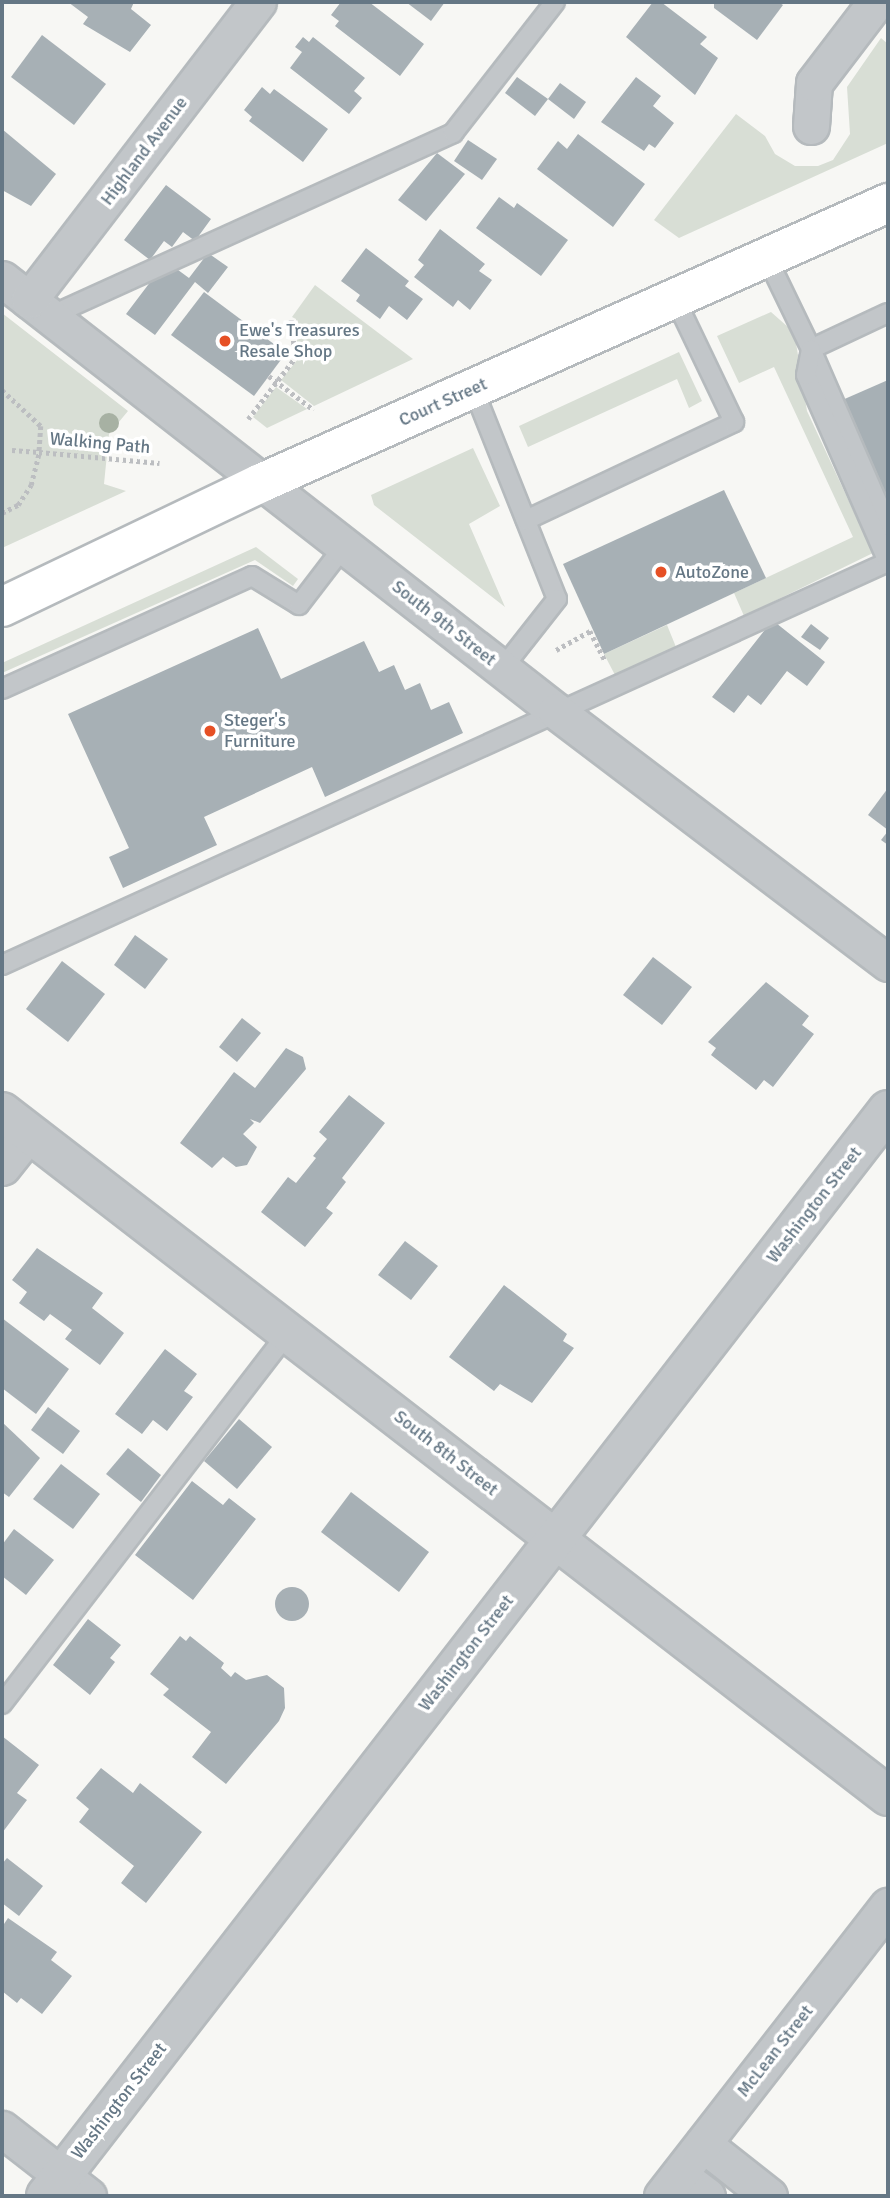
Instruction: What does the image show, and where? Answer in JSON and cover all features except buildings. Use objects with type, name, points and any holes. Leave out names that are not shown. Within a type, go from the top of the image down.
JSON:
[{"type":"main road","name":"Court Street","points":[[2,607],[261,483],[888,203]]},
{"type":"street","name":"Highland Avenue","points":[[40,308],[258,2]]},
{"type":"street","points":[[811,126],[814,83],[876,2]]},
{"type":"street","name":"South 9th Street","points":[[2,279],[556,711],[888,963]]},
{"type":"street","name":"Washington Street","points":[[65,2189],[555,1537],[888,1110]]},
{"type":"street","points":[[2,1167],[15,1122]]},
{"type":"street","name":"South 8th Street","points":[[15,1122],[888,1796]]},
{"type":"street","name":"McLean Street","points":[[671,2185],[888,1906]]},
{"type":"street","points":[[2,2129],[65,2189]]},
{"type":"street","points":[[703,2144],[769,2196]]},
{"type":"street","points":[[671,2185],[707,2196]]},
{"type":"lane","points":[[40,308],[453,133],[555,2]]},
{"type":"lane","points":[[767,258],[811,349],[888,526]]},
{"type":"lane","points":[[526,520],[734,422],[675,299]]},
{"type":"lane","points":[[811,349],[888,313]]},
{"type":"lane","points":[[2,965],[616,683],[888,562],[806,375],[811,349]]},
{"type":"lane","points":[[473,388],[557,599],[502,669]]},
{"type":"lane","points":[[2,689],[253,576],[299,604],[345,545]]},
{"type":"lane","points":[[2,1704],[288,1332]]},
{"type":"path","points":[[248,419],[295,358],[295,323],[291,320]]},
{"type":"path","points":[[269,376],[314,410]]},
{"type":"path","name":"Walking Path","points":[[2,390],[41,426],[39,452],[31,485],[18,505],[2,513]]},
{"type":"path","points":[[12,450],[39,452]]},
{"type":"path","name":"Walking Path","points":[[39,452],[159,463]]},
{"type":"path","points":[[556,650],[590,631],[616,683]]},
{"type":"shaded area","points":[[881,38],[888,44],[888,143],[679,238],[654,220],[736,114],[765,136],[775,154],[795,166],[818,166],[833,160],[850,134],[847,87]]},
{"type":"shaded area","points":[[315,285],[413,359],[314,406],[281,380],[298,359],[296,319],[292,317]]},
{"type":"shaded area","points":[[771,312],[788,327],[796,343],[807,411],[873,553],[744,616],[734,593],[853,537],[774,367],[739,383],[717,336]]},
{"type":"shaded area","points":[[2,313],[128,411],[109,434],[104,484],[126,491],[2,548]]},
{"type":"shaded area","points":[[679,352],[702,401],[689,408],[677,379],[528,447],[519,426]]},
{"type":"shaded area","points":[[276,387],[307,409],[267,428],[253,417]]},
{"type":"shaded area","points":[[473,448],[500,506],[469,524],[505,607],[374,505],[371,495]]},
{"type":"shaded area","points":[[256,547],[298,579],[293,586],[255,560],[2,673],[2,663]]},
{"type":"shaded area","points":[[667,625],[676,647],[615,675],[604,654]]},
{"type":"place","name":"Ewe's Treasures Resale Shop","points":[[225,341]]},
{"type":"place","name":"AutoZone","points":[[661,572]]},
{"type":"place","name":"Steger's Furniture","points":[[210,731]]}]
